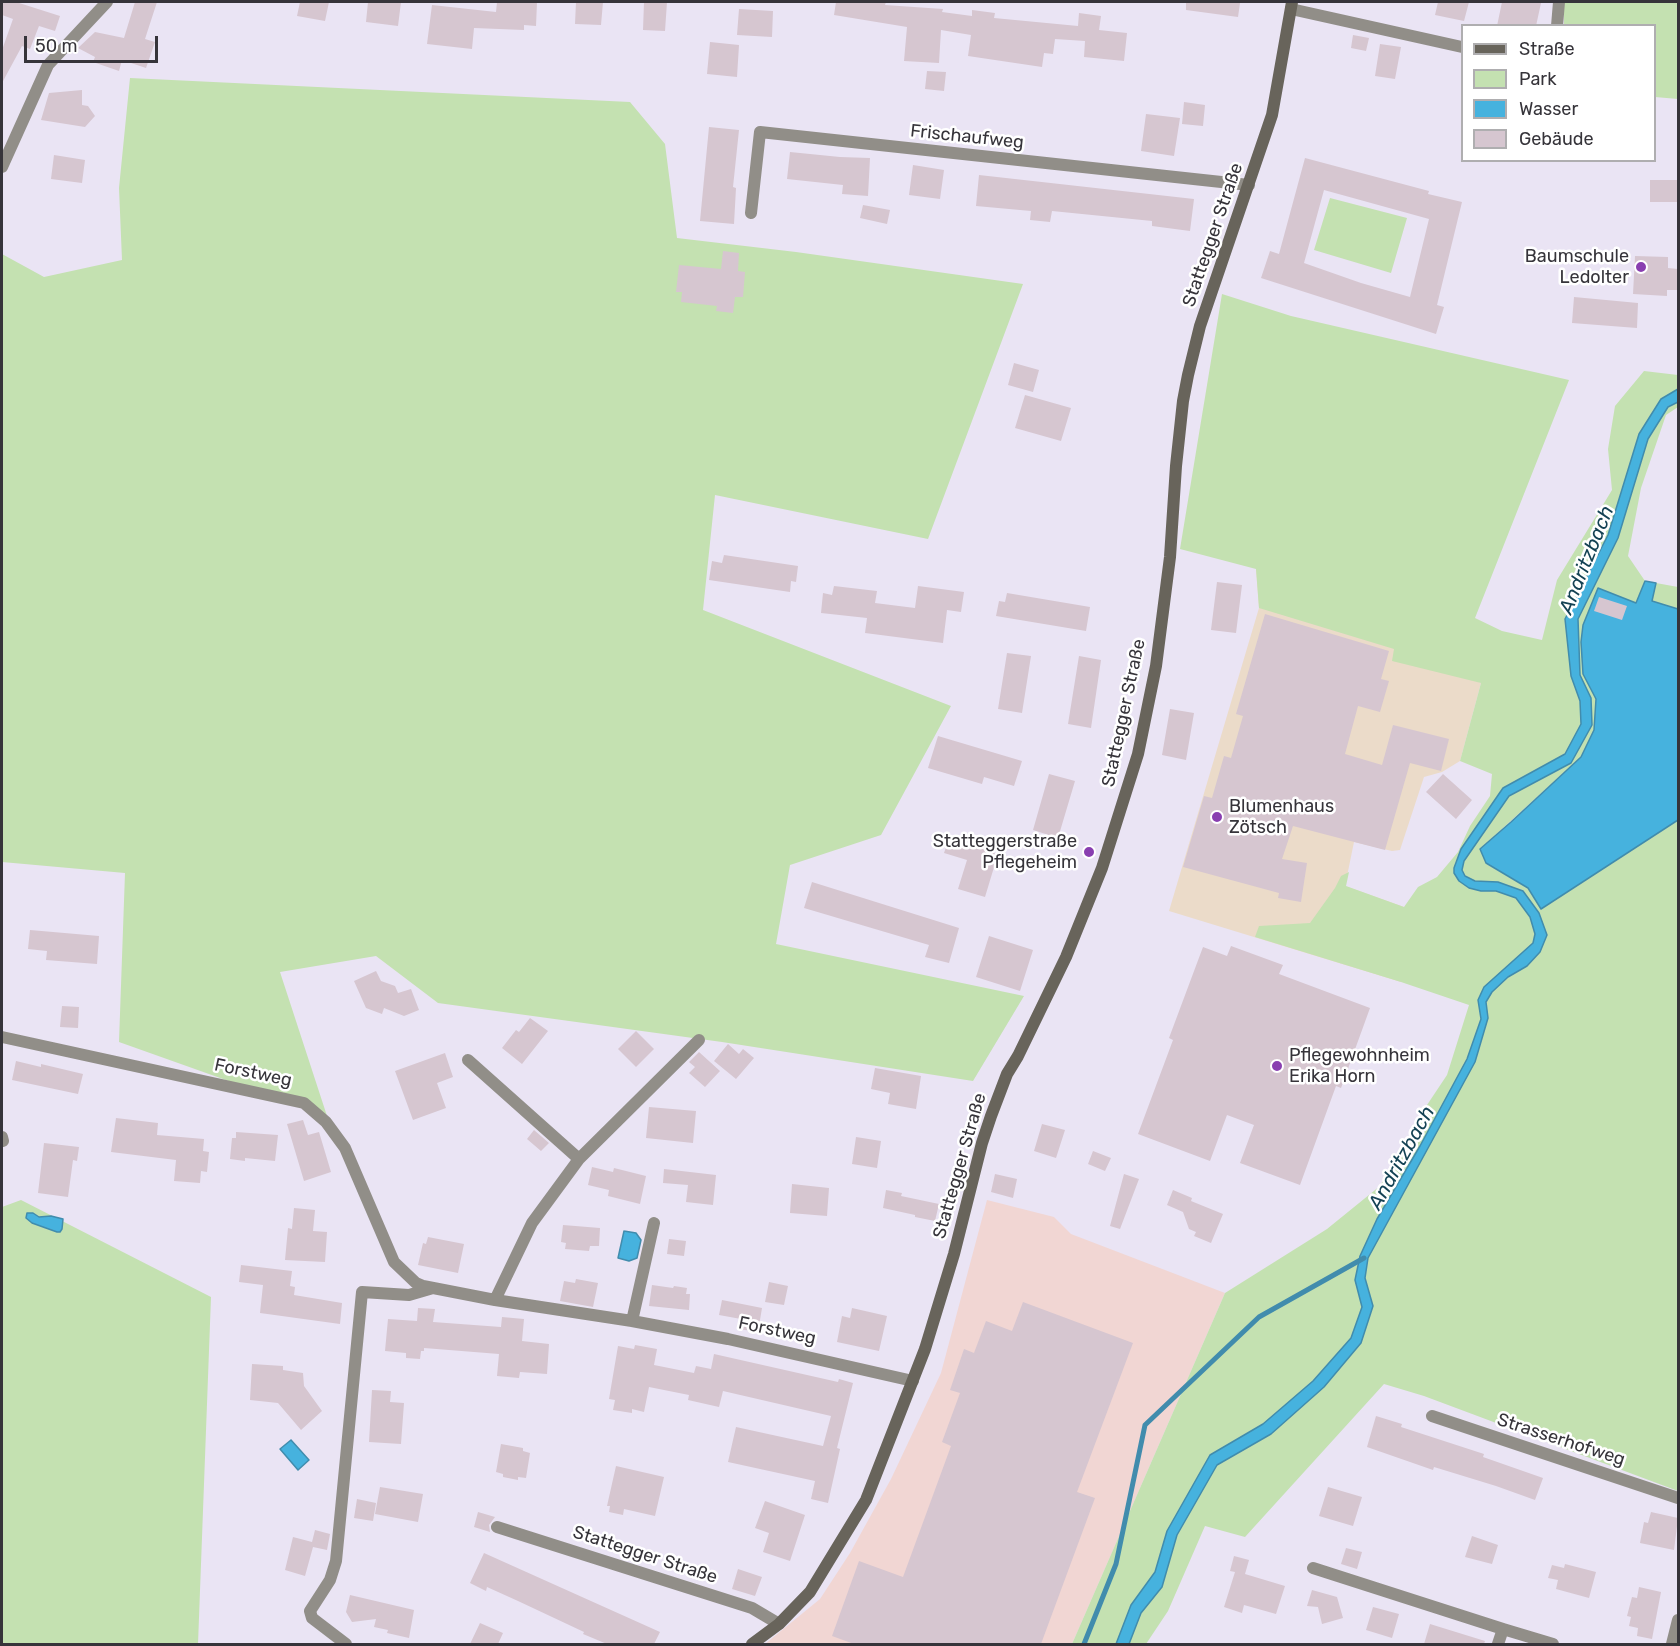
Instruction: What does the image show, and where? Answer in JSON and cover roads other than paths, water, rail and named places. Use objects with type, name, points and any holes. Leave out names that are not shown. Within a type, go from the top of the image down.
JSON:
[{"type":"main road","name":"Stattegger Straße","points":[[752,1644],[779,1624],[810,1592],[866,1500],[925,1349],[954,1254],[991,1116],[1007,1074],[1046,997],[1102,868],[1138,754],[1156,666],[1169,568],[1183,401],[1200,326],[1272,115],[1292,5]]},
{"type":"street","points":[[2,168],[48,65],[107,2]]},
{"type":"street","points":[[1557,24],[1559,2]]},
{"type":"street","points":[[1292,5],[1461,47]]},
{"type":"street","name":"Frischaufweg","points":[[751,213],[760,132],[1250,185]]},
{"type":"street","name":"Forstweg","points":[[2,1037],[304,1103],[326,1122],[345,1148],[394,1262],[416,1282],[433,1288],[495,1300],[632,1321],[728,1339],[913,1381]]},
{"type":"street","points":[[495,1300],[532,1223],[579,1158],[699,1040]]},
{"type":"street","points":[[468,1060],[579,1158]]},
{"type":"street","points":[[632,1321],[654,1223]]},
{"type":"street","name":"Forstweg","points":[[346,1644],[310,1614],[334,1572],[336,1561],[362,1292],[409,1295],[433,1288]]},
{"type":"street","name":"Strasserhofweg","points":[[1432,1416],[1678,1498]]},
{"type":"street","name":"Stattegger Straße","points":[[497,1527],[752,1608],[779,1624]]},
{"type":"street","points":[[1313,1568],[1553,1644]]},
{"type":"street","points":[[1672,1644],[1678,1620]]},
{"type":"street","points":[[1498,1644],[1503,1629]]},
{"type":"water","points":[[1678,389],[1678,402],[1668,407],[1648,439],[1618,538],[1578,619],[1580,675],[1591,698],[1592,725],[1571,763],[1509,796],[1464,861],[1462,870],[1465,876],[1475,881],[1498,882],[1523,891],[1539,913],[1547,935],[1540,952],[1527,966],[1508,977],[1492,992],[1486,1002],[1488,1018],[1475,1062],[1368,1258],[1365,1278],[1373,1306],[1361,1343],[1324,1387],[1271,1434],[1217,1465],[1177,1535],[1162,1587],[1141,1613],[1129,1644],[1116,1644],[1131,1605],[1155,1572],[1167,1531],[1210,1455],[1263,1424],[1313,1381],[1351,1338],[1362,1307],[1355,1280],[1360,1256],[1377,1219],[1467,1059],[1481,1019],[1478,1000],[1484,987],[1533,943],[1535,934],[1530,917],[1516,898],[1496,891],[1469,888],[1459,881],[1454,868],[1461,849],[1503,788],[1565,754],[1581,724],[1580,701],[1571,676],[1565,619],[1608,535],[1639,434],[1661,399]]},
{"type":"water","points":[[1645,581],[1656,583],[1652,601],[1678,609],[1678,820],[1541,909],[1528,888],[1486,863],[1480,849],[1581,757],[1594,730],[1596,699],[1583,674],[1581,642],[1583,625],[1598,588],[1636,603]]},
{"type":"water","points":[[27,1213],[33,1213],[39,1217],[51,1216],[63,1219],[62,1229],[57,1232],[32,1223],[26,1218]]},
{"type":"water","points":[[624,1231],[636,1233],[641,1240],[637,1258],[629,1261],[618,1258]]},
{"type":"water","points":[[291,1440],[309,1460],[298,1470],[280,1449]]},
{"type":"waterway","points":[[1084,1644],[1116,1564],[1145,1425],[1259,1317],[1364,1258]]},
{"type":"place","name":"Baumschule Ledolter","points":[[1641,267]]},
{"type":"place","name":"Blumenhaus Zötsch","points":[[1217,817]]},
{"type":"place","name":"Statteggerstraße Pflegeheim","points":[[1089,852]]},
{"type":"place","name":"Pflegewohnheim Erika Horn","points":[[1277,1066]]},
{"type":"water label","name":"Andritzbach","points":[[1587,560]]},
{"type":"water label","name":"Andritzbach","points":[[1402,1158]]}]
